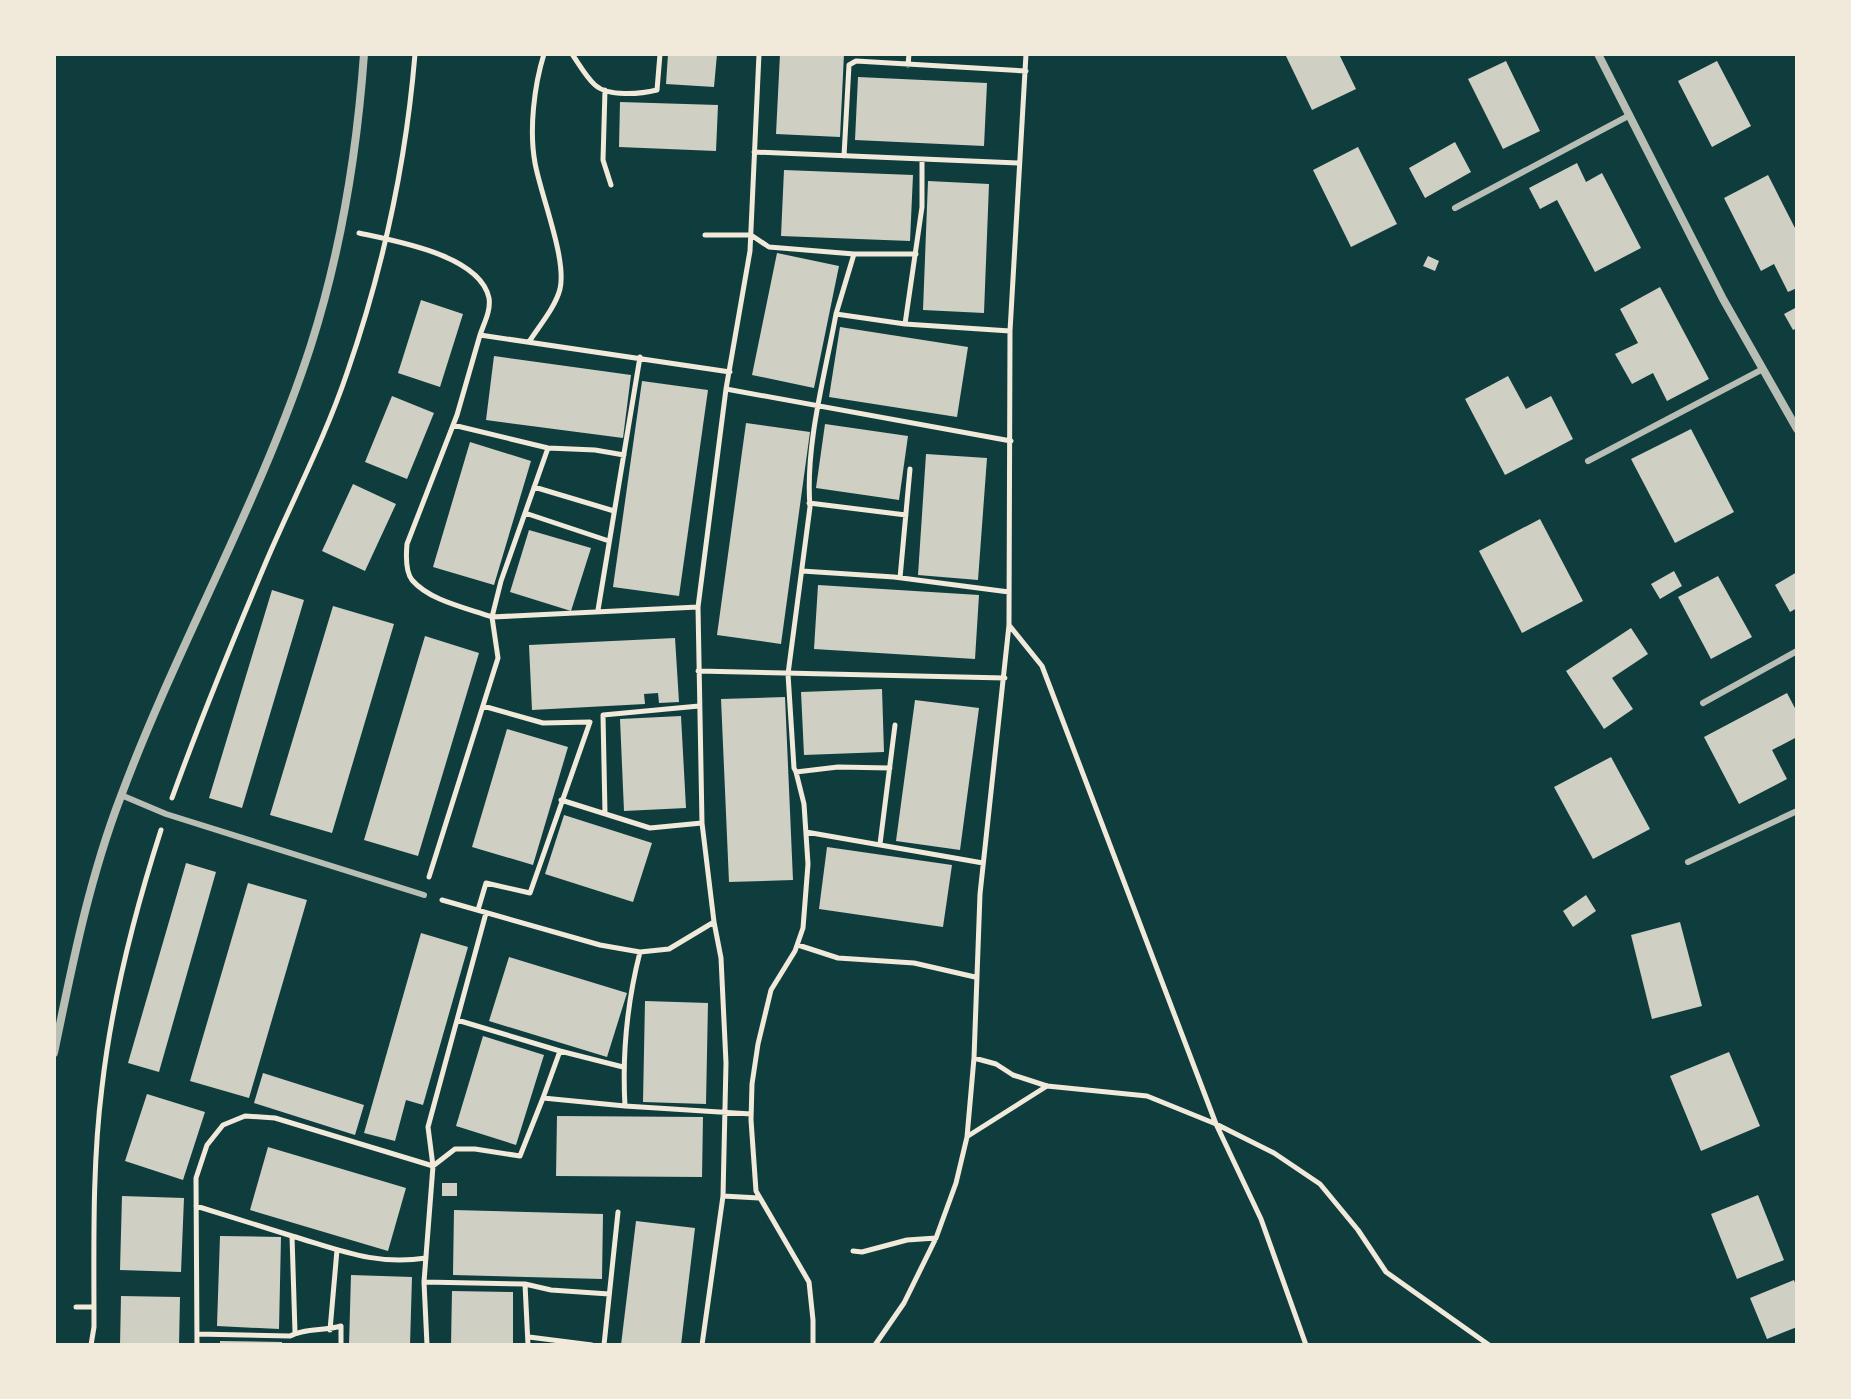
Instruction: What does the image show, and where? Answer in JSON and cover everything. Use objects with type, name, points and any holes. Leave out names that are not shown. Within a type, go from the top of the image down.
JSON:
[{"type":"street","points":[[54,1053],[84,914],[121,795],[262,473],[311,345],[341,230],[358,131],[364,54]]},
{"type":"street","points":[[1598,54],[1761,370],[1797,429]]},
{"type":"lane","points":[[1455,208],[1630,115]]},
{"type":"lane","points":[[1588,461],[1761,370]]},
{"type":"lane","points":[[1703,703],[1797,651]]},
{"type":"lane","points":[[121,795],[166,814],[424,895]]},
{"type":"lane","points":[[1688,862],[1797,811]]},
{"type":"path","points":[[91,1345],[101,1090],[127,950],[166,814],[216,681],[347,373],[387,239],[402,167],[415,54]]},
{"type":"path","points":[[529,342],[561,288],[557,251],[538,179],[533,144],[544,54]]},
{"type":"path","points":[[572,54],[596,87],[634,93],[657,90],[660,54]]},
{"type":"path","points":[[702,1345],[723,1196],[725,1011],[721,958],[702,823],[698,607],[726,389],[751,235],[759,54]]},
{"type":"path","points":[[908,65],[909,54]]},
{"type":"path","points":[[875,1345],[904,1303],[936,1238],[956,1183],[967,1137],[983,863],[1009,625],[1010,331],[1026,54]]},
{"type":"path","points":[[844,156],[849,65],[856,58],[908,65],[1026,71]]},
{"type":"path","points":[[605,90],[603,160],[611,185]]},
{"type":"path","points":[[754,152],[1019,163]]},
{"type":"path","points":[[905,324],[922,207],[922,160]]},
{"type":"path","points":[[341,230],[387,239],[461,263],[476,276],[489,299],[489,311],[453,425],[407,544],[406,561],[411,579],[428,592],[492,617],[698,607]]},
{"type":"path","points":[[705,235],[751,235],[769,247],[854,254],[916,254]]},
{"type":"path","points":[[813,1345],[809,1282],[759,1198],[753,1170],[751,1114],[758,1044],[771,990],[798,945],[803,928],[808,864],[788,674],[819,405],[836,314],[854,254]]},
{"type":"path","points":[[836,314],[905,324],[1010,331]]},
{"type":"path","points":[[480,335],[730,372]]},
{"type":"path","points":[[598,610],[640,357]]},
{"type":"path","points":[[726,389],[1011,441]]},
{"type":"path","points":[[453,425],[548,448],[624,455]]},
{"type":"path","points":[[548,448],[501,581],[492,617],[498,658],[424,895],[600,945],[640,952],[669,949],[714,922]]},
{"type":"path","points":[[900,578],[910,469]]},
{"type":"path","points":[[534,487],[614,511]]},
{"type":"path","points":[[809,503],[906,515]]},
{"type":"path","points":[[525,513],[609,541]]},
{"type":"path","points":[[802,571],[900,578],[1009,592]]},
{"type":"path","points":[[1009,625],[1042,666],[1216,1124],[1261,1219],[1306,1345]]},
{"type":"path","points":[[698,671],[1005,678]]},
{"type":"path","points":[[483,706],[543,723],[602,723]]},
{"type":"path","points":[[605,813],[603,715],[699,706]]},
{"type":"path","points":[[478,910],[486,883],[530,893],[590,722]]},
{"type":"path","points":[[880,844],[895,725]]},
{"type":"path","points":[[796,772],[838,767],[890,768]]},
{"type":"path","points":[[561,800],[650,828],[702,823]]},
{"type":"path","points":[[806,832],[983,863]]},
{"type":"path","points":[[427,1345],[424,1282],[433,1166],[428,1127],[486,913]]},
{"type":"path","points":[[798,945],[838,958],[914,963],[975,977]]},
{"type":"path","points":[[625,1106],[623,1067],[631,988],[640,952]]},
{"type":"path","points":[[457,1020],[623,1067]]},
{"type":"path","points":[[433,1166],[455,1149],[520,1156],[560,1051]]},
{"type":"path","points":[[974,1058],[1047,1086],[1147,1096],[1216,1124],[1274,1153],[1320,1184],[1358,1230],[1386,1272],[1489,1345]]},
{"type":"path","points":[[967,1137],[1047,1086]]},
{"type":"path","points":[[543,1098],[751,1114]]},
{"type":"path","points":[[197,1345],[196,1178],[207,1145],[223,1125],[245,1116],[275,1118],[433,1166]]},
{"type":"path","points":[[723,1196],[759,1198]]},
{"type":"path","points":[[196,1206],[380,1261],[405,1262],[426,1258]]},
{"type":"path","points":[[604,1345],[618,1212]]},
{"type":"path","points":[[292,1236],[295,1332]]},
{"type":"path","points":[[853,1251],[862,1252],[907,1240],[936,1238]]},
{"type":"path","points":[[330,1330],[337,1250]]},
{"type":"path","points":[[424,1282],[525,1284],[551,1290],[609,1294]]},
{"type":"path","points":[[525,1284],[528,1345]]},
{"type":"path","points":[[76,1307],[94,1307]]},
{"type":"path","points":[[197,1334],[290,1336],[295,1332],[330,1330],[341,1326],[341,1345]]},
{"type":"path","points":[[529,1337],[592,1345]]},
{"type":"building","points":[[668,54],[717,54],[714,87],[666,84]]},
{"type":"building","points":[[780,54],[844,54],[840,137],[776,134]]},
{"type":"building","points":[[1285,54],[1339,54],[1356,89],[1312,110]]},
{"type":"building","points":[[1506,61],[1540,131],[1503,149],[1468,79]]},
{"type":"building","points":[[1717,61],[1751,126],[1712,147],[1678,81]]},
{"type":"building","points":[[858,77],[987,83],[984,146],[855,140]]},
{"type":"building","points":[[620,102],[718,105],[716,151],[619,147]]},
{"type":"building","points":[[1455,142],[1471,172],[1425,198],[1409,168]]},
{"type":"building","points":[[1358,147],[1397,224],[1351,247],[1313,170]]},
{"type":"building","points":[[1577,163],[1586,182],[1602,173],[1641,248],[1595,272],[1557,200],[1540,209],[1529,188]]},
{"type":"building","points":[[784,170],[913,175],[910,241],[781,236]]},
{"type":"building","points":[[1768,175],[1797,232],[1797,288],[1788,292],[1774,264],[1761,271],[1724,198]]},
{"type":"building","points":[[928,181],[989,184],[984,313],[923,310]]},
{"type":"building","points":[[777,253],[839,266],[814,388],[752,375]]},
{"type":"building","points":[[1428,256],[1439,261],[1435,271],[1423,266]]},
{"type":"building","points":[[1660,287],[1709,379],[1667,401],[1653,373],[1632,384],[1615,354],[1638,343],[1620,309]]},
{"type":"building","points":[[421,300],[463,314],[440,387],[398,373]]},
{"type":"building","points":[[1797,307],[1797,328],[1793,330],[1784,314]]},
{"type":"building","points":[[840,327],[968,347],[957,417],[829,397]]},
{"type":"building","points":[[494,356],[631,375],[623,438],[486,420]]},
{"type":"building","points":[[1508,376],[1526,409],[1551,396],[1573,439],[1505,475],[1465,399]]},
{"type":"building","points":[[642,381],[708,390],[679,596],[613,587]]},
{"type":"building","points":[[392,396],[434,413],[407,479],[365,462]]},
{"type":"building","points":[[746,423],[810,432],[781,644],[717,635]]},
{"type":"building","points":[[825,424],[908,436],[899,500],[816,488]]},
{"type":"building","points":[[1691,429],[1734,512],[1675,543],[1631,459]]},
{"type":"building","points":[[470,442],[531,461],[494,585],[433,567]]},
{"type":"building","points":[[926,454],[987,458],[978,580],[918,575]]},
{"type":"building","points":[[353,484],[396,504],[365,571],[322,551]]},
{"type":"building","points":[[1540,519],[1583,601],[1522,633],[1479,551]]},
{"type":"building","points":[[529,530],[591,548],[571,611],[510,592]]},
{"type":"building","points":[[1674,571],[1682,586],[1660,599],[1651,584]]},
{"type":"building","points":[[1797,572],[1797,608],[1790,612],[1775,585]]},
{"type":"building","points":[[1718,576],[1752,637],[1711,659],[1678,597]]},
{"type":"building","points":[[818,585],[979,595],[975,659],[814,649]]},
{"type":"building","points":[[272,590],[304,600],[242,808],[209,798]]},
{"type":"building","points":[[333,606],[394,624],[332,833],[270,815]]},
{"type":"building","points":[[1631,628],[1648,654],[1612,678],[1633,709],[1604,729],[1566,671]]},
{"type":"building","points":[[425,636],[479,653],[418,856],[364,840]]},
{"type":"building","points":[[675,638],[679,702],[659,703],[658,693],[644,694],[645,704],[532,710],[529,645]]},
{"type":"building","points":[[882,689],[884,752],[804,755],[801,692]]},
{"type":"building","points":[[1787,693],[1797,712],[1797,737],[1772,750],[1787,779],[1739,804],[1704,737]]},
{"type":"building","points":[[785,697],[793,880],[729,882],[721,699]]},
{"type":"building","points":[[915,700],[979,708],[960,850],[896,841]]},
{"type":"building","points":[[681,716],[686,808],[624,811],[620,719]]},
{"type":"building","points":[[507,729],[568,747],[533,865],[472,847]]},
{"type":"building","points":[[1611,757],[1650,829],[1593,859],[1554,787]]},
{"type":"building","points":[[564,815],[652,843],[633,902],[545,874]]},
{"type":"building","points":[[827,847],[952,865],[943,927],[819,909]]},
{"type":"building","points":[[186,863],[216,872],[159,1072],[128,1063]]},
{"type":"building","points":[[248,883],[307,900],[249,1098],[190,1081]]},
{"type":"building","points":[[1586,895],[1596,911],[1573,927],[1563,911]]},
{"type":"building","points":[[1680,922],[1702,1006],[1652,1019],[1631,935]]},
{"type":"building","points":[[421,933],[468,947],[423,1105],[406,1100],[395,1141],[364,1133]]},
{"type":"building","points":[[509,957],[627,993],[607,1057],[489,1021]]},
{"type":"building","points":[[645,1001],[708,1003],[706,1104],[643,1102]]},
{"type":"building","points":[[483,1036],[544,1055],[516,1145],[456,1126]]},
{"type":"building","points":[[1729,1052],[1760,1126],[1701,1151],[1670,1076]]},
{"type":"building","points":[[263,1073],[364,1105],[355,1135],[254,1103]]},
{"type":"building","points":[[147,1094],[205,1112],[183,1180],[125,1161]]},
{"type":"building","points":[[557,1116],[703,1117],[702,1177],[556,1176]]},
{"type":"building","points":[[268,1147],[406,1188],[388,1251],[250,1210]]},
{"type":"building","points":[[442,1183],[457,1183],[457,1196],[442,1196]]},
{"type":"building","points":[[1758,1195],[1784,1260],[1737,1279],[1711,1214]]},
{"type":"building","points":[[122,1196],[184,1198],[181,1272],[120,1270]]},
{"type":"building","points":[[454,1210],[603,1214],[602,1279],[453,1275]]},
{"type":"building","points":[[636,1221],[695,1228],[681,1345],[621,1345]]},
{"type":"building","points":[[220,1236],[281,1237],[279,1329],[217,1326]]},
{"type":"building","points":[[351,1275],[412,1277],[410,1345],[349,1345]]},
{"type":"building","points":[[1794,1280],[1797,1289],[1797,1327],[1767,1339],[1750,1298]]},
{"type":"building","points":[[452,1291],[513,1292],[513,1345],[451,1345]]},
{"type":"building","points":[[121,1296],[180,1297],[179,1345],[120,1345]]},
{"type":"building","points":[[220,1341],[282,1342],[282,1345],[220,1345]]}]
